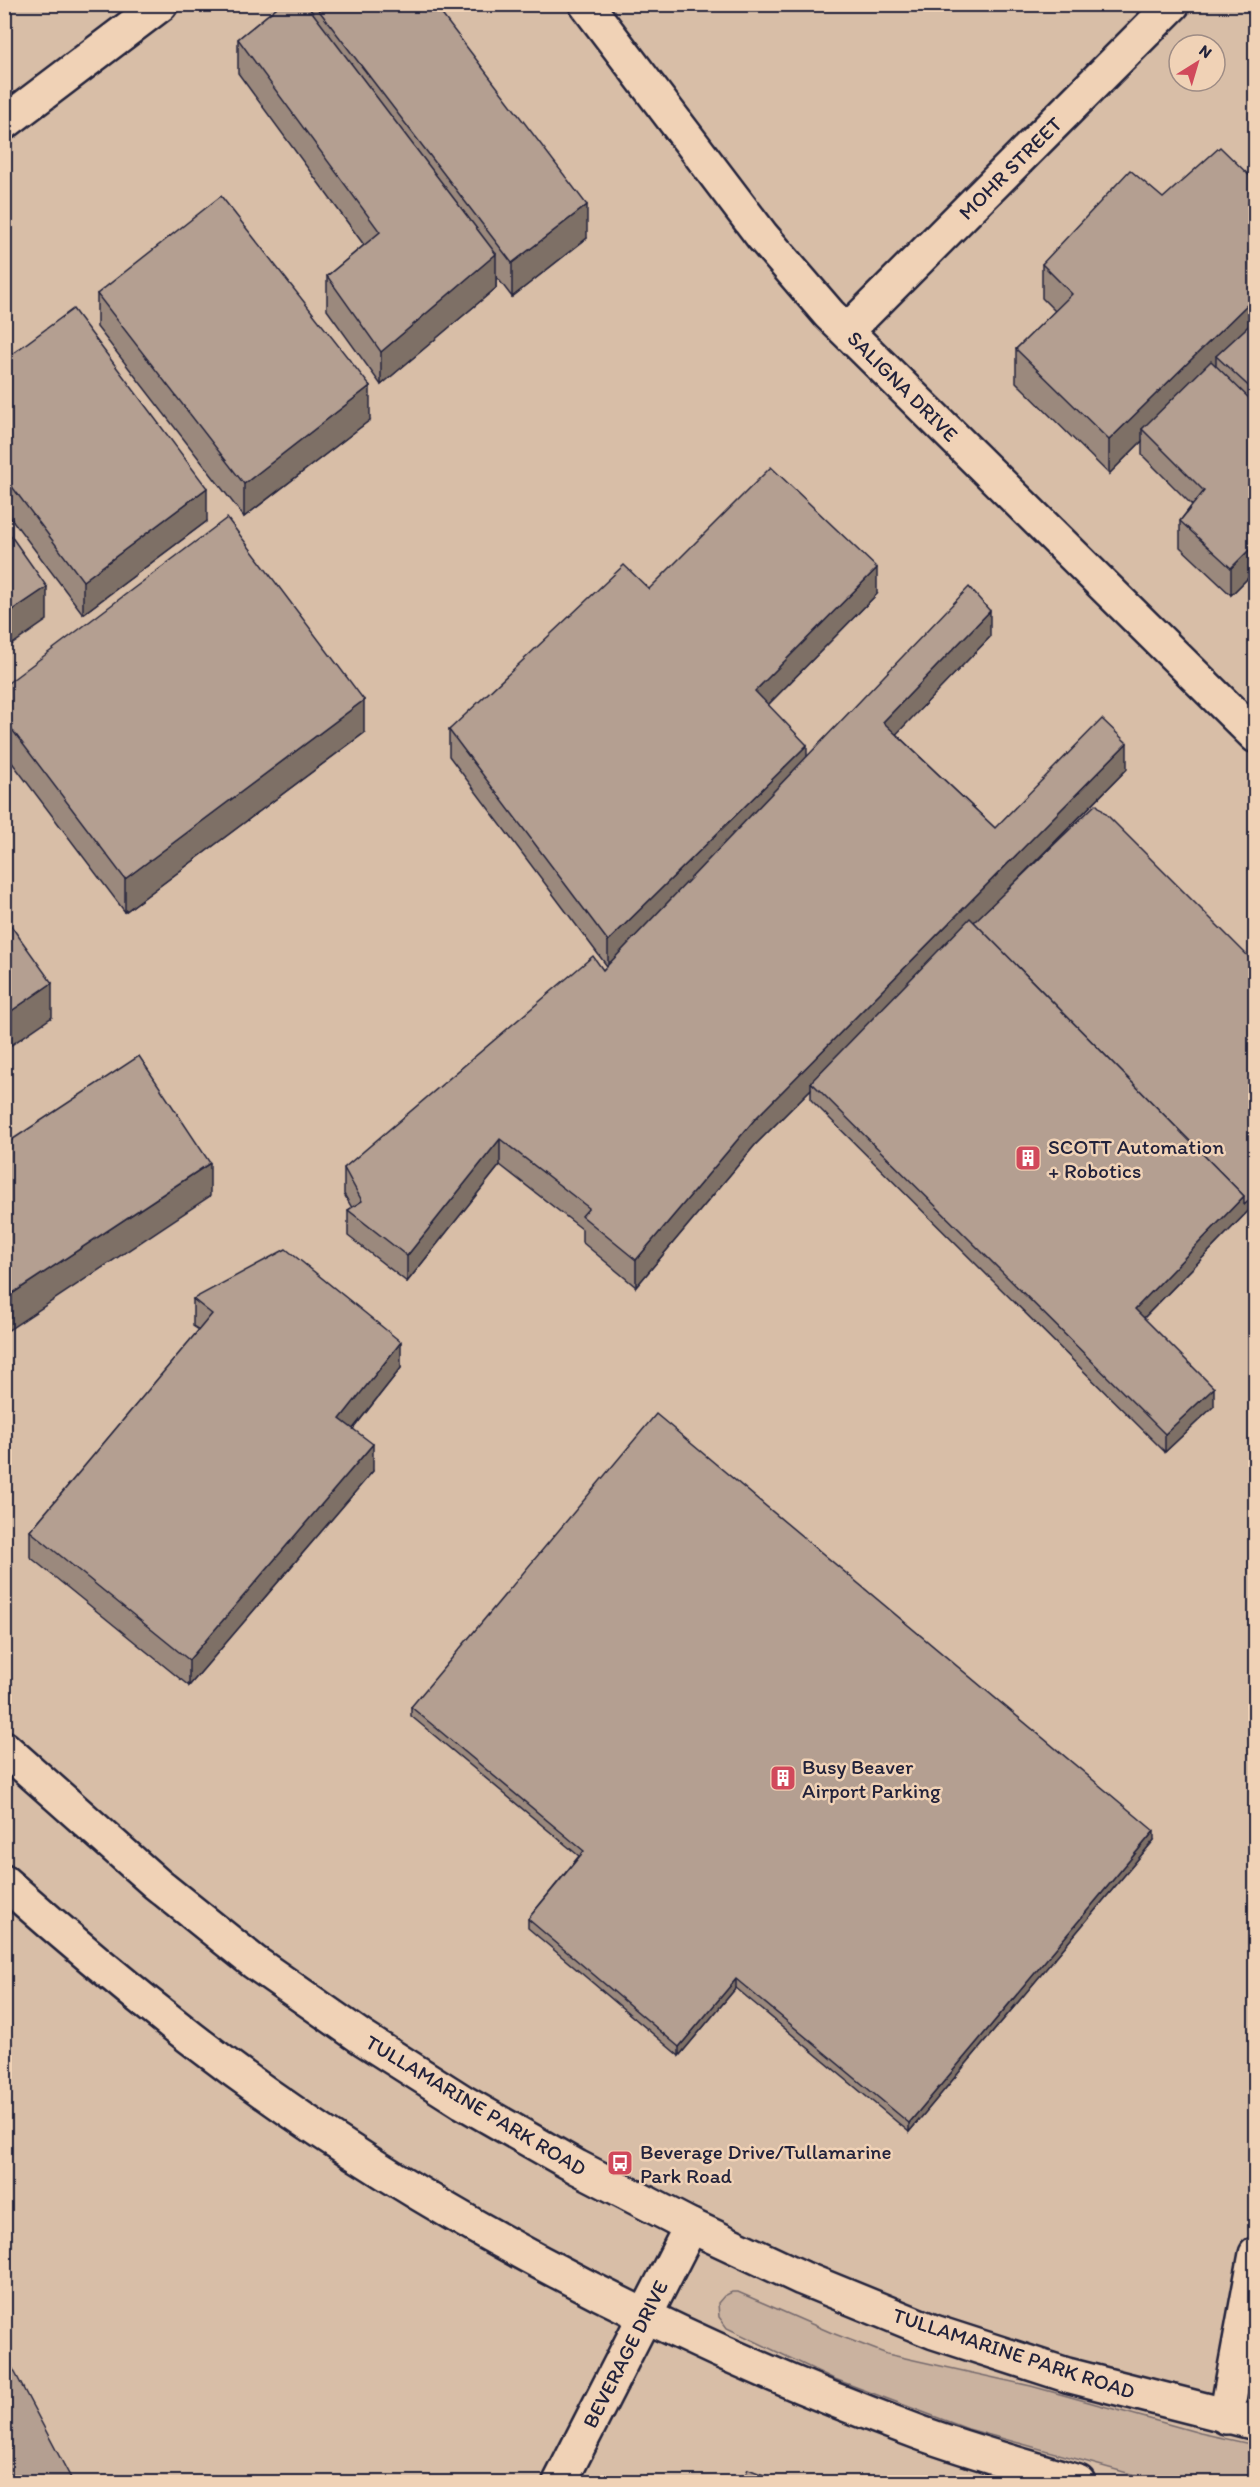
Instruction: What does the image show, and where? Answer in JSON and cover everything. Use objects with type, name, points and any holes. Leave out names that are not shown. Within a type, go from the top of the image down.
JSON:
[{"type":"street","points":[[4,123],[160,4]]},
{"type":"street","name":"SALIGNA DRIVE","points":[[586,4],[762,236],[829,314],[1255,736]]},
{"type":"street","name":"MOHR STREET","points":[[847,331],[1173,4]]},
{"type":"street","name":"TULLAMARINE PARK ROAD","points":[[4,1748],[157,1884],[263,1969],[364,2039],[463,2102],[578,2167],[691,2226],[802,2278],[934,2332],[1067,2375],[1241,2420]]},
{"type":"street","points":[[4,1882],[193,2040],[291,2110],[420,2193],[534,2258],[645,2316],[796,2383],[918,2432],[1078,2482]]},
{"type":"street","name":"BEVERAGE DRIVE","points":[[560,2482],[691,2226]]},
{"type":"street","points":[[1241,2420],[1256,2254]]},
{"type":"shaded area","points":[[5,5],[1255,5],[1255,2482],[5,2482]]},
{"type":"shaded area","points":[[732,2292],[738,2292],[887,2354],[1031,2386],[1200,2433],[1255,2445],[1255,2482],[1160,2482],[968,2429],[832,2378],[727,2328],[719,2317],[718,2303]]},
{"type":"building","points":[[281,4],[306,4],[496,254],[381,352],[327,276],[380,232],[238,39]]},
{"type":"building","points":[[314,4],[434,4],[587,205],[512,263]]},
{"type":"building","points":[[1220,147],[1256,182],[1256,296],[1109,440],[1016,349],[1072,294],[1042,264],[1130,170],[1163,198]]},
{"type":"building","points":[[221,196],[370,386],[244,484],[97,294]]},
{"type":"building","points":[[73,309],[207,488],[83,581],[4,476],[4,360]]},
{"type":"building","points":[[1256,319],[1256,393],[1216,356]]},
{"type":"building","points":[[1211,361],[1256,405],[1256,543],[1231,568],[1180,521],[1204,491],[1142,429]]},
{"type":"building","points":[[771,467],[877,568],[755,691],[807,745],[608,941],[449,730],[624,565],[649,589]]},
{"type":"building","points":[[227,518],[364,700],[125,879],[4,719],[4,686]]},
{"type":"building","points":[[4,526],[47,587],[4,616]]},
{"type":"building","points":[[969,587],[990,611],[883,722],[995,828],[1102,719],[1127,743],[755,1119],[636,1260],[582,1216],[589,1208],[500,1139],[407,1256],[348,1210],[362,1201],[344,1168],[593,956],[603,970]]},
{"type":"building","points":[[1096,804],[1256,964],[1256,1082],[1252,1086],[1256,1090],[1256,1194],[1244,1205],[1244,1196],[974,922]]},
{"type":"building","points":[[4,916],[52,983],[4,1016]]},
{"type":"building","name":"SCOTT Automation + Robotics","points":[[970,918],[1244,1196],[1135,1309],[1214,1388],[1165,1434],[811,1082]]},
{"type":"building","points":[[139,1056],[210,1163],[4,1299],[4,1145]]},
{"type":"building","points":[[286,1249],[401,1342],[340,1419],[373,1444],[189,1660],[30,1531],[212,1314],[193,1299]]},
{"type":"building","name":"Busy Beaver Airport Parking","points":[[656,1414],[1154,1831],[909,2123],[736,1979],[679,2047],[528,1919],[584,1851],[411,1707]]},
{"type":"building","points":[[4,2352],[73,2482],[4,2482]]},
{"type":"building","points":[[748,2469],[782,2482],[742,2482]]},
{"type":"place","name":"SCOTT Automation + Robotics","points":[[1028,1158]]},
{"type":"place","name":"Busy Beaver Airport Parking","points":[[783,1778]]},
{"type":"place","name":"Beverage Drive/Tullamarine Park Road","points":[[620,2163]]}]
